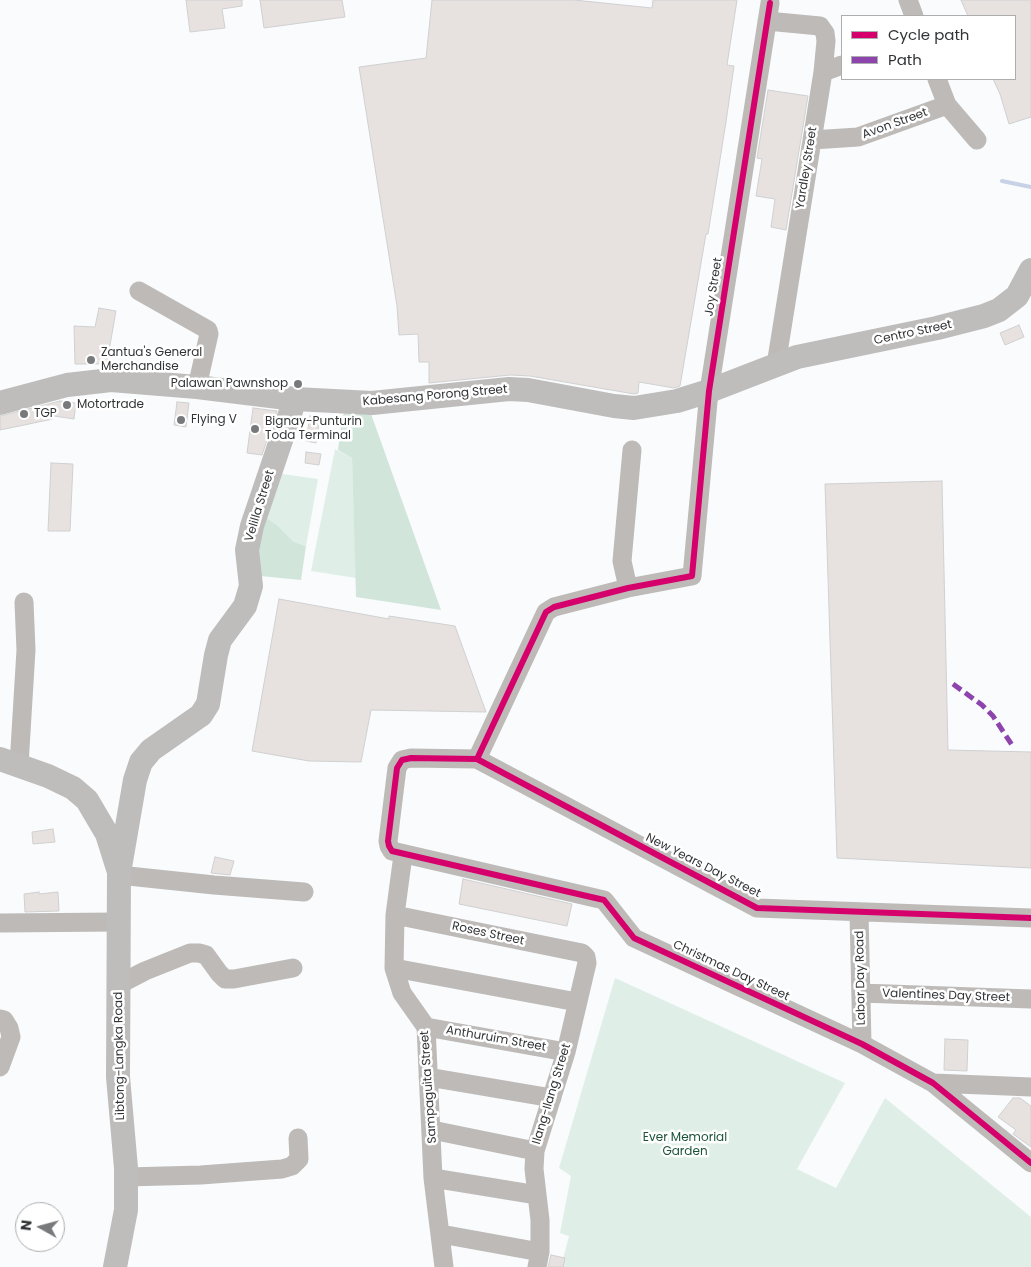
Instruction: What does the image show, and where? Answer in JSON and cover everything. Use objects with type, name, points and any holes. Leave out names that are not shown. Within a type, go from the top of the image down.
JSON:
[{"type":"main road","name":"Centro Street","points":[[776,365],[797,357],[937,328],[984,316],[999,310],[1017,296],[1031,270]]},
{"type":"main road","name":"Kabesang Porong Street","points":[[0,402],[67,385],[111,380],[197,387],[295,399],[372,403],[528,390],[634,408],[677,401],[709,391],[776,365]]},
{"type":"main road","name":"Velilla Street","points":[[119,874],[141,762],[151,750],[201,715],[208,704],[220,640],[245,606],[251,586],[247,550],[252,526],[295,399]]},
{"type":"main road","points":[[10,762],[48,776],[73,788],[87,800],[106,834],[119,874]]},
{"type":"main road","name":"Libtong-Langka Road","points":[[115,1267],[126,1210],[126,1177],[118,1077],[119,874]]},
{"type":"street","points":[[908,0],[914,15]]},
{"type":"street","name":"Yardley Street","points":[[768,12],[820,26],[825,33],[826,41],[776,365]]},
{"type":"street","name":"Joy Street","points":[[628,588],[692,576],[709,391],[768,12]]},
{"type":"street","points":[[822,72],[841,65]]},
{"type":"street","points":[[937,80],[947,105],[977,140]]},
{"type":"street","name":"Avon Street","points":[[812,140],[858,138],[947,105]]},
{"type":"street","points":[[139,291],[208,330],[209,334],[197,387]]},
{"type":"street","points":[[403,855],[392,851],[388,841],[397,768],[402,760],[411,758],[477,759],[546,612],[554,607],[628,588],[622,561],[632,450]]},
{"type":"street","points":[[10,762],[26,650],[24,602]]},
{"type":"street","name":"New Years Day Street","points":[[477,759],[748,905],[757,908],[1031,918]]},
{"type":"street","name":"Sampaguita Street","points":[[403,855],[395,915],[394,968],[402,993],[426,1027],[433,1178],[444,1267]]},
{"type":"street","name":"Christmas Day Street","points":[[403,855],[604,900],[634,938],[862,1044],[933,1083],[1031,1163]]},
{"type":"street","points":[[119,874],[214,885],[304,892]]},
{"type":"street","name":"Labor Day Road","points":[[859,913],[862,1044]]},
{"type":"street","name":"Roses Street","points":[[395,915],[582,953]]},
{"type":"street","points":[[0,923],[118,922]]},
{"type":"street","points":[[118,985],[145,971],[190,953],[206,955],[225,979],[293,968]]},
{"type":"street","name":"Ilang-Ilang Street","points":[[538,1260],[540,1220],[534,1169],[535,1150],[566,1052],[587,964],[586,958],[582,953]]},
{"type":"street","points":[[394,968],[577,1002]]},
{"type":"street","name":"Valentines Day Street","points":[[861,993],[1031,999]]},
{"type":"street","points":[[0,1019],[4,1020],[12,1036],[0,1067]]},
{"type":"street","name":"Anthuruim Street","points":[[426,1027],[566,1052]]},
{"type":"street","points":[[428,1076],[552,1098]]},
{"type":"street","points":[[933,1083],[1031,1087]]},
{"type":"street","points":[[432,1130],[535,1150]]},
{"type":"street","points":[[126,1177],[201,1176],[287,1168],[299,1159],[298,1138]]},
{"type":"street","points":[[433,1178],[538,1195]]},
{"type":"street","points":[[441,1234],[538,1260]]},
{"type":"green space","points":[[346,409],[370,411],[441,610],[356,597],[352,458],[338,450],[342,418]]},
{"type":"green space","points":[[335,449],[352,458],[356,578],[311,571]]},
{"type":"green space","points":[[275,473],[318,479],[306,546],[294,542],[277,525],[262,515]]},
{"type":"green space","points":[[262,515],[277,525],[294,542],[306,546],[301,580],[260,576],[255,551]]},
{"type":"green space","name":"Ever Memorial Garden","points":[[615,978],[845,1083],[797,1169],[836,1188],[885,1098],[1031,1217],[1031,1267],[561,1267],[569,1236],[560,1233],[571,1176],[559,1168]]},
{"type":"building","points":[[186,0],[242,0],[242,6],[222,9],[225,28],[190,32]]},
{"type":"building","points":[[260,0],[342,0],[345,17],[264,28]]},
{"type":"building","points":[[432,0],[574,0],[652,8],[653,0],[737,0],[727,65],[734,66],[726,122],[680,386],[674,388],[639,382],[638,393],[634,394],[530,376],[510,375],[429,383],[429,362],[419,362],[418,334],[399,335],[397,306],[359,67],[426,58]]},
{"type":"building","points":[[961,0],[1031,0],[1031,117],[1009,124],[1000,94],[993,80],[1016,80],[1016,15],[968,15]]},
{"type":"building","points":[[768,90],[808,96],[786,230],[771,227],[775,199],[756,196],[762,159],[757,158]]},
{"type":"building","points":[[99,308],[116,311],[107,362],[75,364],[74,326],[95,327]]},
{"type":"building","points":[[1019,325],[1024,337],[1005,345],[1000,333]]},
{"type":"building","points":[[60,401],[76,403],[74,419],[54,416],[53,419],[0,430],[0,416]]},
{"type":"building","name":"Flying V","points":[[177,402],[189,403],[186,427],[174,425]]},
{"type":"building","points":[[253,408],[277,411],[262,455],[247,453]]},
{"type":"building","points":[[310,416],[320,418],[316,443],[306,441]]},
{"type":"building","points":[[306,452],[321,454],[319,465],[305,463]]},
{"type":"building","points":[[51,463],[73,464],[70,531],[48,531]]},
{"type":"building","points":[[942,481],[948,750],[1031,752],[1031,868],[837,858],[825,484]]},
{"type":"building","points":[[279,599],[389,619],[389,616],[455,626],[486,712],[371,710],[361,762],[309,761],[252,751]]},
{"type":"building","points":[[53,829],[55,842],[33,844],[32,832]]},
{"type":"building","points":[[215,857],[234,861],[230,875],[211,873]]},
{"type":"building","points":[[463,879],[572,904],[567,926],[459,904]]},
{"type":"building","points":[[39,892],[39,894],[58,892],[59,911],[25,912],[24,894]]},
{"type":"building","points":[[945,1039],[968,1040],[967,1071],[944,1070]]},
{"type":"building","points":[[1013,1098],[1020,1098],[1031,1106],[1031,1147],[1013,1134],[1016,1130],[998,1117]]},
{"type":"building","points":[[551,1255],[565,1258],[563,1267],[548,1267]]},
{"type":"waterway","points":[[1002,181],[1031,187]]},
{"type":"marked path","points":[[953,684],[982,705],[993,716],[1012,745]]},
{"type":"cycle path","points":[[477,759],[546,612],[554,607],[628,588],[692,576],[709,391],[770,3]]},
{"type":"cycle path","points":[[1031,918],[757,908],[477,759],[411,758],[402,760],[397,768],[388,841],[392,851],[604,900],[634,938],[862,1044],[933,1083],[1031,1163]]},
{"type":"place","name":"Zantua's General Merchandise","points":[[91,360]]},
{"type":"place","name":"Palawan Pawnshop","points":[[298,384]]},
{"type":"place","name":"Motortrade","points":[[67,405]]},
{"type":"place","name":"TGP","points":[[24,414]]},
{"type":"place","name":"Flying V","points":[[181,420]]},
{"type":"place","name":"Bignay-Punturin Toda Terminal","points":[[255,429]]}]
